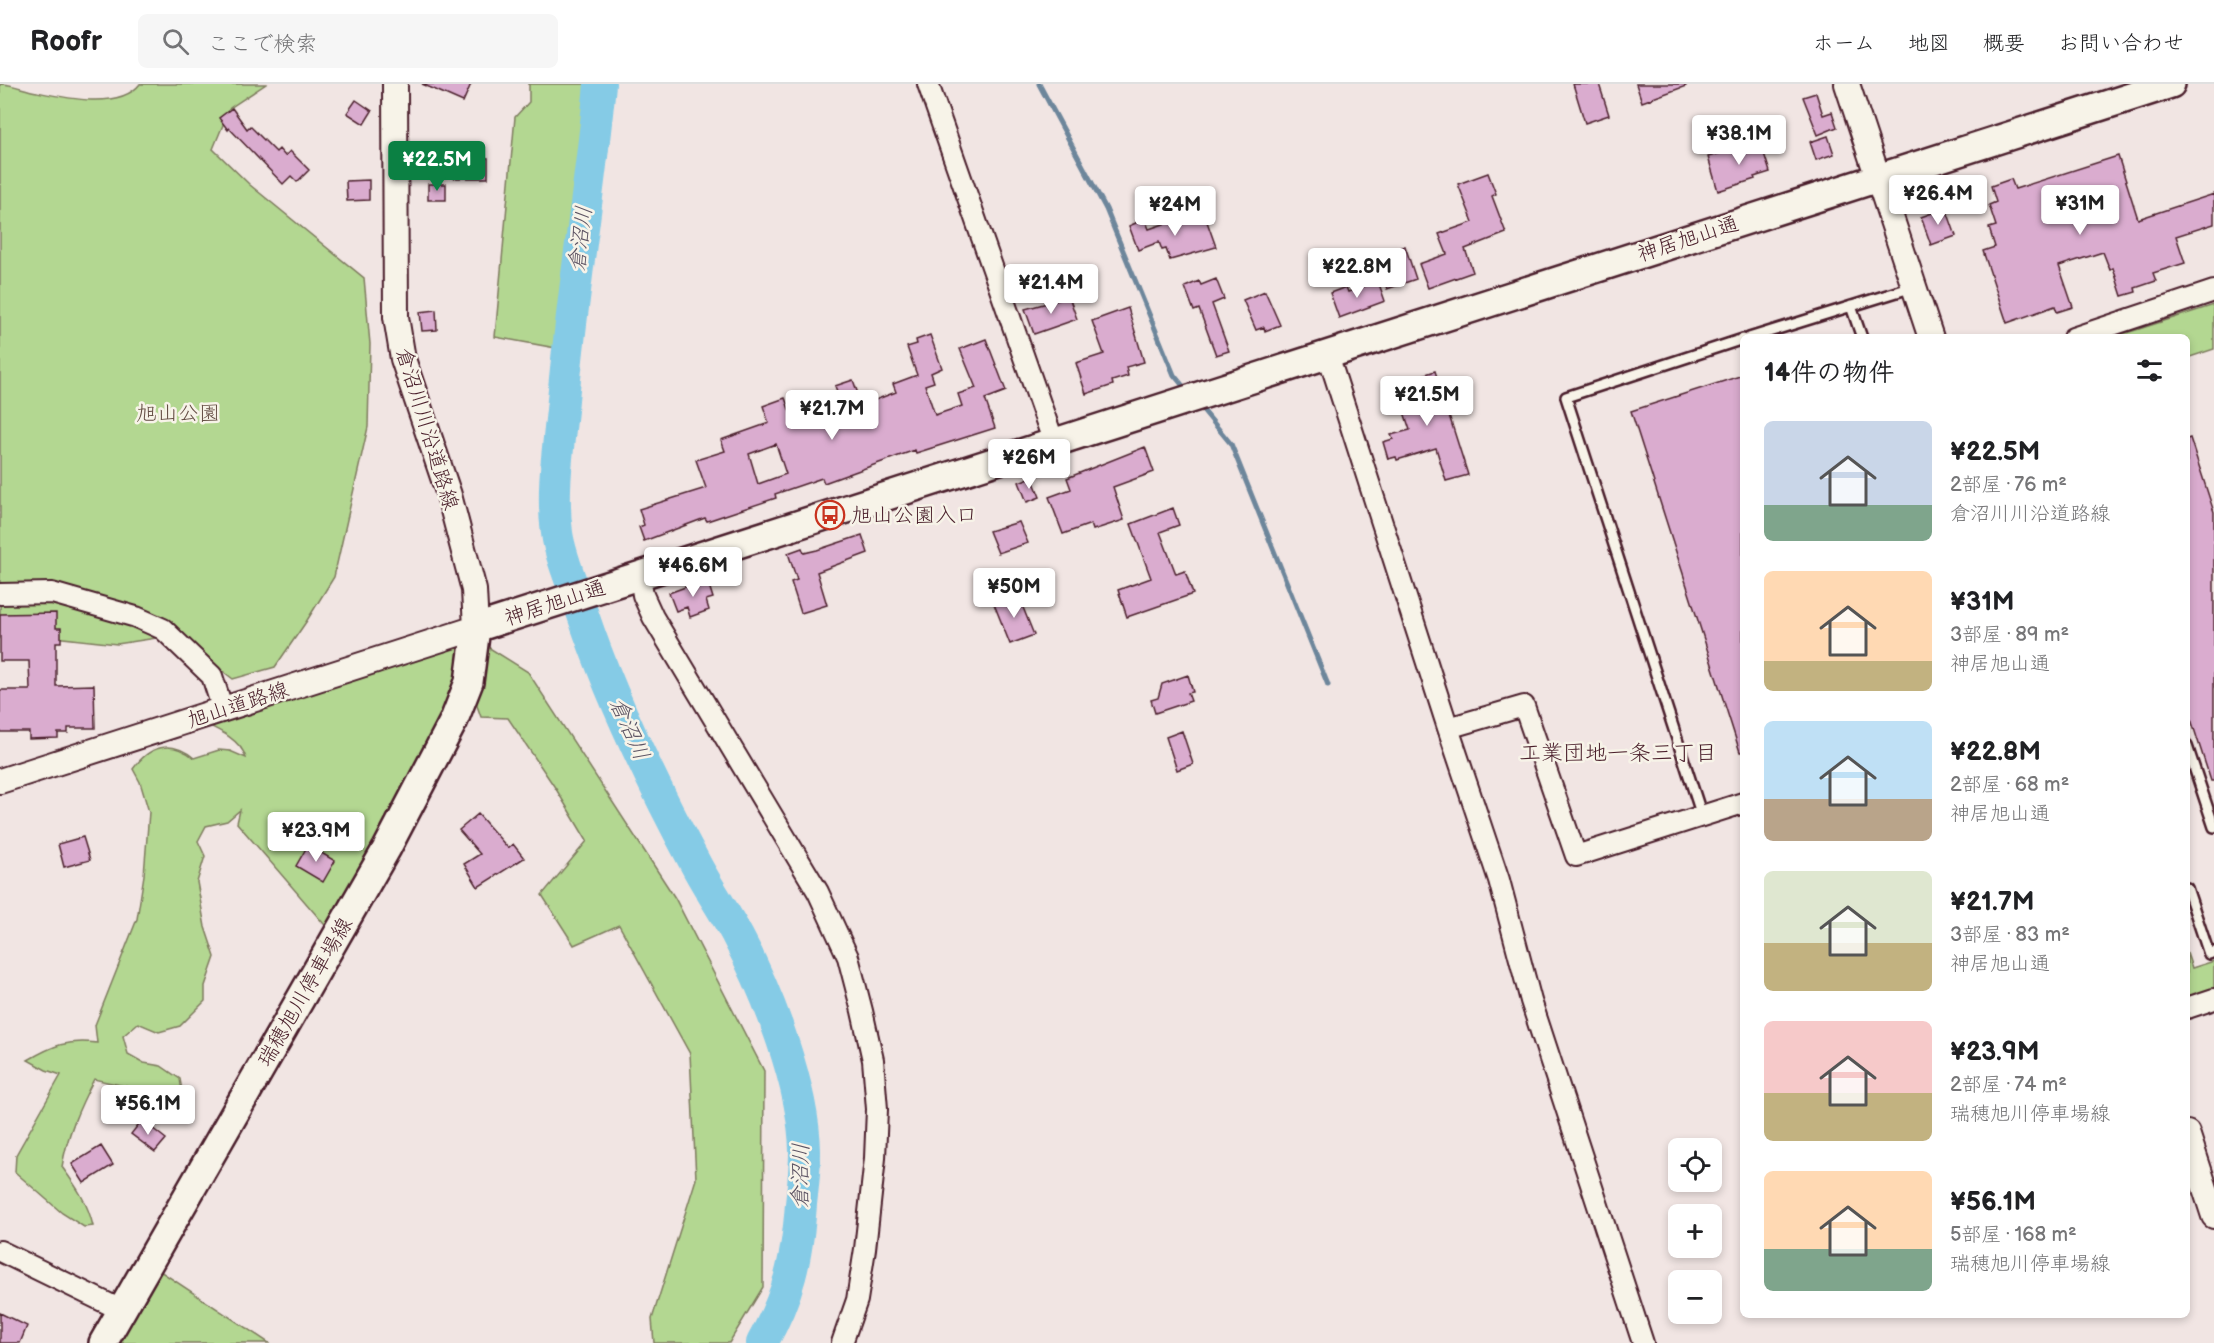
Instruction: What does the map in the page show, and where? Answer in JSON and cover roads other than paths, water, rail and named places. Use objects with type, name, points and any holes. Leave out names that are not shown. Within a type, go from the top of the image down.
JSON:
[{"type":"main road","name":"神居旭山通","points":[[476,628],[2171,84]]},
{"type":"main road","name":"瑞穂旭川停車場線","points":[[103,1343],[387,848],[438,752],[469,682],[476,628]]},
{"type":"street","name":"倉沼川川沿道路線","points":[[395,84],[396,318],[403,359],[449,495],[474,590],[476,628]]},
{"type":"street","points":[[928,84],[1054,443]]},
{"type":"street","points":[[1847,84],[1930,334]]},
{"type":"street","points":[[2085,334],[2214,291]]},
{"type":"street","points":[[1328,355],[1499,880],[1531,1001],[1643,1343]]},
{"type":"street","points":[[640,576],[643,595],[653,617],[818,892],[848,957],[873,1060],[877,1109],[875,1158],[866,1249],[857,1300],[842,1343]]},
{"type":"street","points":[[0,594],[52,593],[136,617],[163,629],[212,676],[223,710]]},
{"type":"street","name":"旭山道路線","points":[[0,781],[476,628]]},
{"type":"street","points":[[1448,728],[1524,706],[1576,856],[1740,804]]},
{"type":"street","points":[[2190,1007],[2214,999]]},
{"type":"street","points":[[2190,1142],[2214,1216]]},
{"type":"street","points":[[0,1251],[121,1310]]},
{"type":"lane","points":[[1762,334],[1914,287]]},
{"type":"lane","points":[[1851,306],[1861,334]]},
{"type":"lane","points":[[1702,816],[1566,398],[1740,340]]},
{"type":"lane","points":[[2190,755],[2214,827]]},
{"type":"lane","points":[[2190,897],[2209,954],[2214,952]]},
{"type":"waterway","name":"倉沼川","points":[[600,84],[558,450],[555,483],[557,533],[568,574],[620,710],[679,833],[733,928],[761,985],[791,1070],[803,1126],[804,1178],[790,1276],[779,1309],[762,1343]]},
{"type":"waterway","points":[[1039,84],[1106,209],[1174,375],[1188,392]]},
{"type":"waterway","points":[[1198,404],[1231,444],[1328,685]]},
{"type":"place","name":"旭山公園入口","points":[[830,515]]},
{"type":"district","name":"工業団地一条三丁目","points":[[1618,753]]},
{"type":"park label","name":"旭山公園","points":[[178,413]]}]
